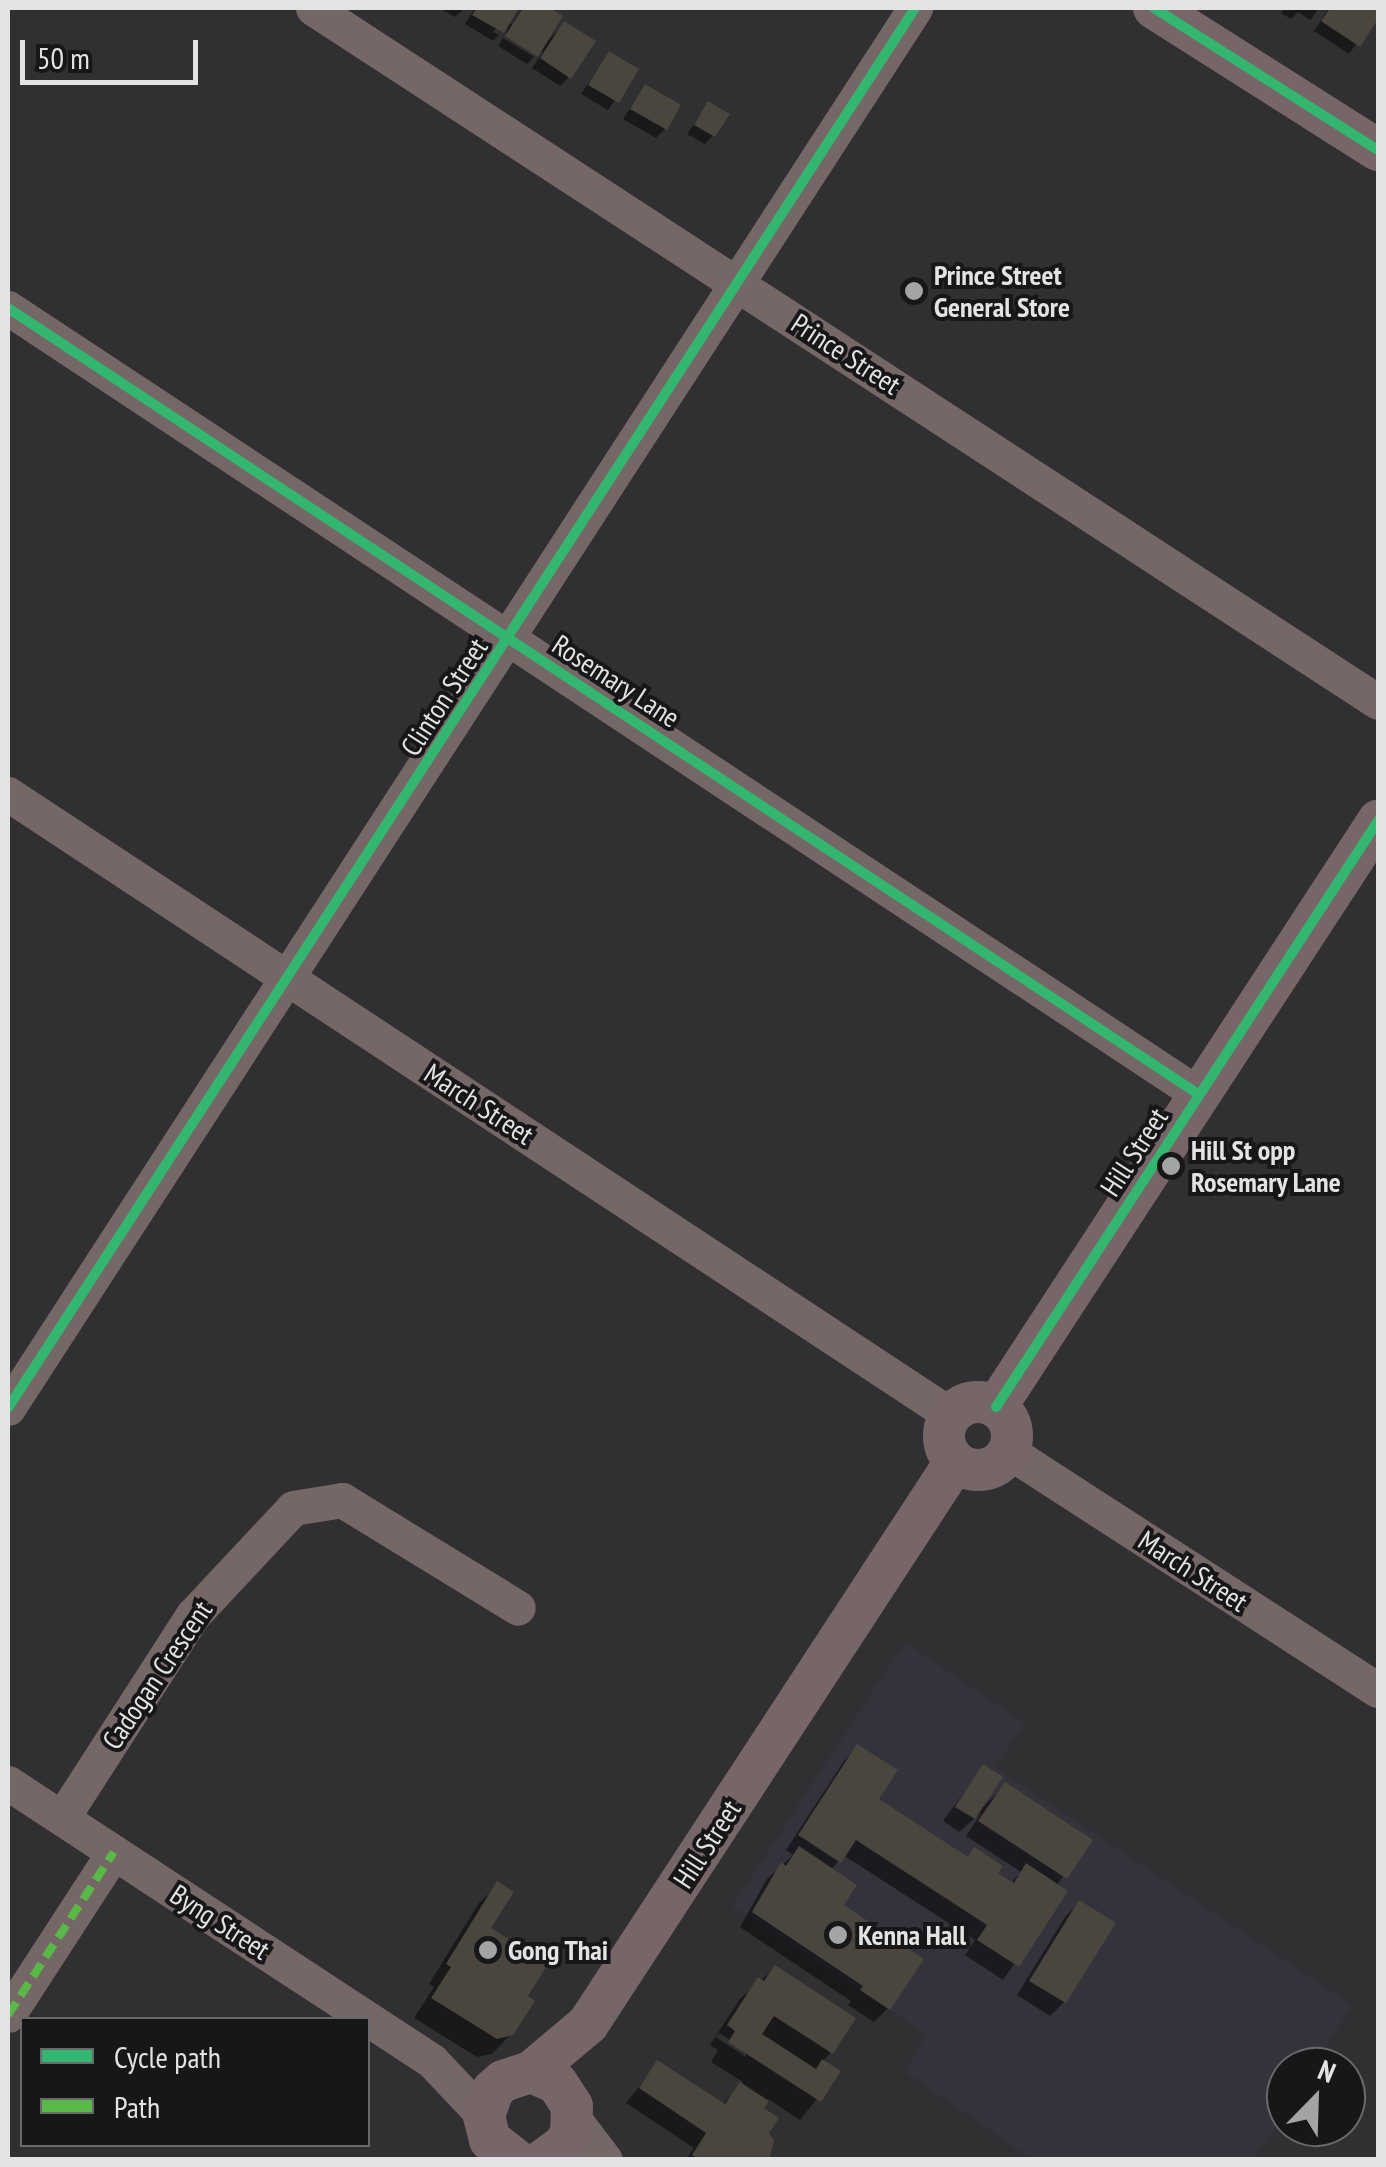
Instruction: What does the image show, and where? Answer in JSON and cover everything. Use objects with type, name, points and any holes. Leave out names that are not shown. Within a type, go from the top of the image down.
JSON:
[{"type":"main road","points":[[1154,8],[1378,150]]},
{"type":"main road","name":"Hill Street","points":[[996,1407],[1378,821]]},
{"type":"main road","points":[[971,1402],[996,1407],[1010,1427],[1008,1451],[990,1468],[966,1468],[955,1462],[944,1439],[950,1415],[971,1402]]},
{"type":"main road","name":"Hill Street","points":[[528,2129],[588,2024],[955,1462]]},
{"type":"street","name":"Prince Street","points":[[313,8],[1378,702]]},
{"type":"street","name":"Clinton Street","points":[[8,1408],[20,1363],[287,978],[915,8]]},
{"type":"street","name":"Rosemary Lane","points":[[8,308],[1198,1094]]},
{"type":"street","name":"March Street","points":[[8,794],[950,1415]]},
{"type":"street","name":"March Street","points":[[1008,1451],[1378,1690]]},
{"type":"street","name":"Cadogan Crescent","points":[[62,1818],[193,1615],[293,1508],[342,1500],[518,1608]]},
{"type":"street","name":"Byng Street","points":[[8,1783],[365,2017]]},
{"type":"street","points":[[8,2015],[114,1852]]},
{"type":"street","name":"Byng Street","points":[[370,2020],[528,2129],[605,2160]]},
{"type":"shaded area","points":[[905,1642],[1025,1723],[995,1767],[1353,2005],[1326,2047],[1266,2047],[1266,2141],[1254,2159],[1031,2159],[904,2071],[927,2035],[732,1906]]},
{"type":"building","points":[[477,8],[519,8],[504,33],[472,15]]},
{"type":"building","points":[[523,8],[550,8],[563,16],[538,57],[505,36]]},
{"type":"building","points":[[1330,8],[1378,8],[1378,19],[1360,47],[1321,21]]},
{"type":"building","points":[[564,21],[596,41],[571,79],[540,58]]},
{"type":"building","points":[[609,51],[639,69],[619,103],[588,85]]},
{"type":"building","points":[[645,84],[681,105],[667,130],[630,109]]},
{"type":"building","points":[[708,101],[730,114],[715,137],[694,125]]},
{"type":"building","points":[[857,1744],[898,1770],[879,1799],[968,1857],[974,1847],[1003,1866],[998,1873],[1014,1883],[1026,1863],[1068,1891],[1019,1967],[977,1940],[987,1925],[856,1840],[841,1863],[798,1835]]},
{"type":"building","points":[[983,1764],[1003,1777],[975,1819],[955,1807]]},
{"type":"building","points":[[1005,1782],[1093,1840],[1067,1879],[978,1821]]},
{"type":"building","name":"Kenna Hall","points":[[799,1846],[857,1885],[844,1905],[924,1959],[890,2010],[860,1990],[863,1986],[752,1912],[781,1862],[786,1866]]},
{"type":"building","points":[[497,1881],[514,1892],[491,1928],[548,1964],[528,1996],[535,2001],[513,2035],[497,2039],[431,1998],[451,1967],[446,1964]]},
{"type":"building","points":[[1079,1900],[1116,1923],[1066,2003],[1029,1981]]},
{"type":"building","points":[[775,1965],[856,2018],[833,2054],[774,2016],[762,2034],[816,2069],[822,2059],[841,2071],[821,2102],[728,2042],[735,2031],[727,2025],[758,1977],[764,1981]]},
{"type":"building","points":[[657,2060],[725,2104],[740,2082],[769,2101],[764,2108],[779,2118],[769,2133],[774,2141],[769,2160],[699,2160],[692,2155],[706,2133],[639,2088]]},
{"type":"marked path","points":[[8,2015],[114,1852]]},
{"type":"cycle path","points":[[8,1408],[915,8]]},
{"type":"cycle path","points":[[1154,8],[1378,150]]},
{"type":"cycle path","points":[[8,308],[1198,1094]]},
{"type":"cycle path","points":[[996,1407],[1378,821]]},
{"type":"place","name":"Prince Street General Store","points":[[914,291]]},
{"type":"place","name":"Hill St opp Rosemary Lane","points":[[1171,1166]]},
{"type":"place","name":"Kenna Hall","points":[[838,1935]]},
{"type":"place","name":"Gong Thai","points":[[488,1950]]}]
